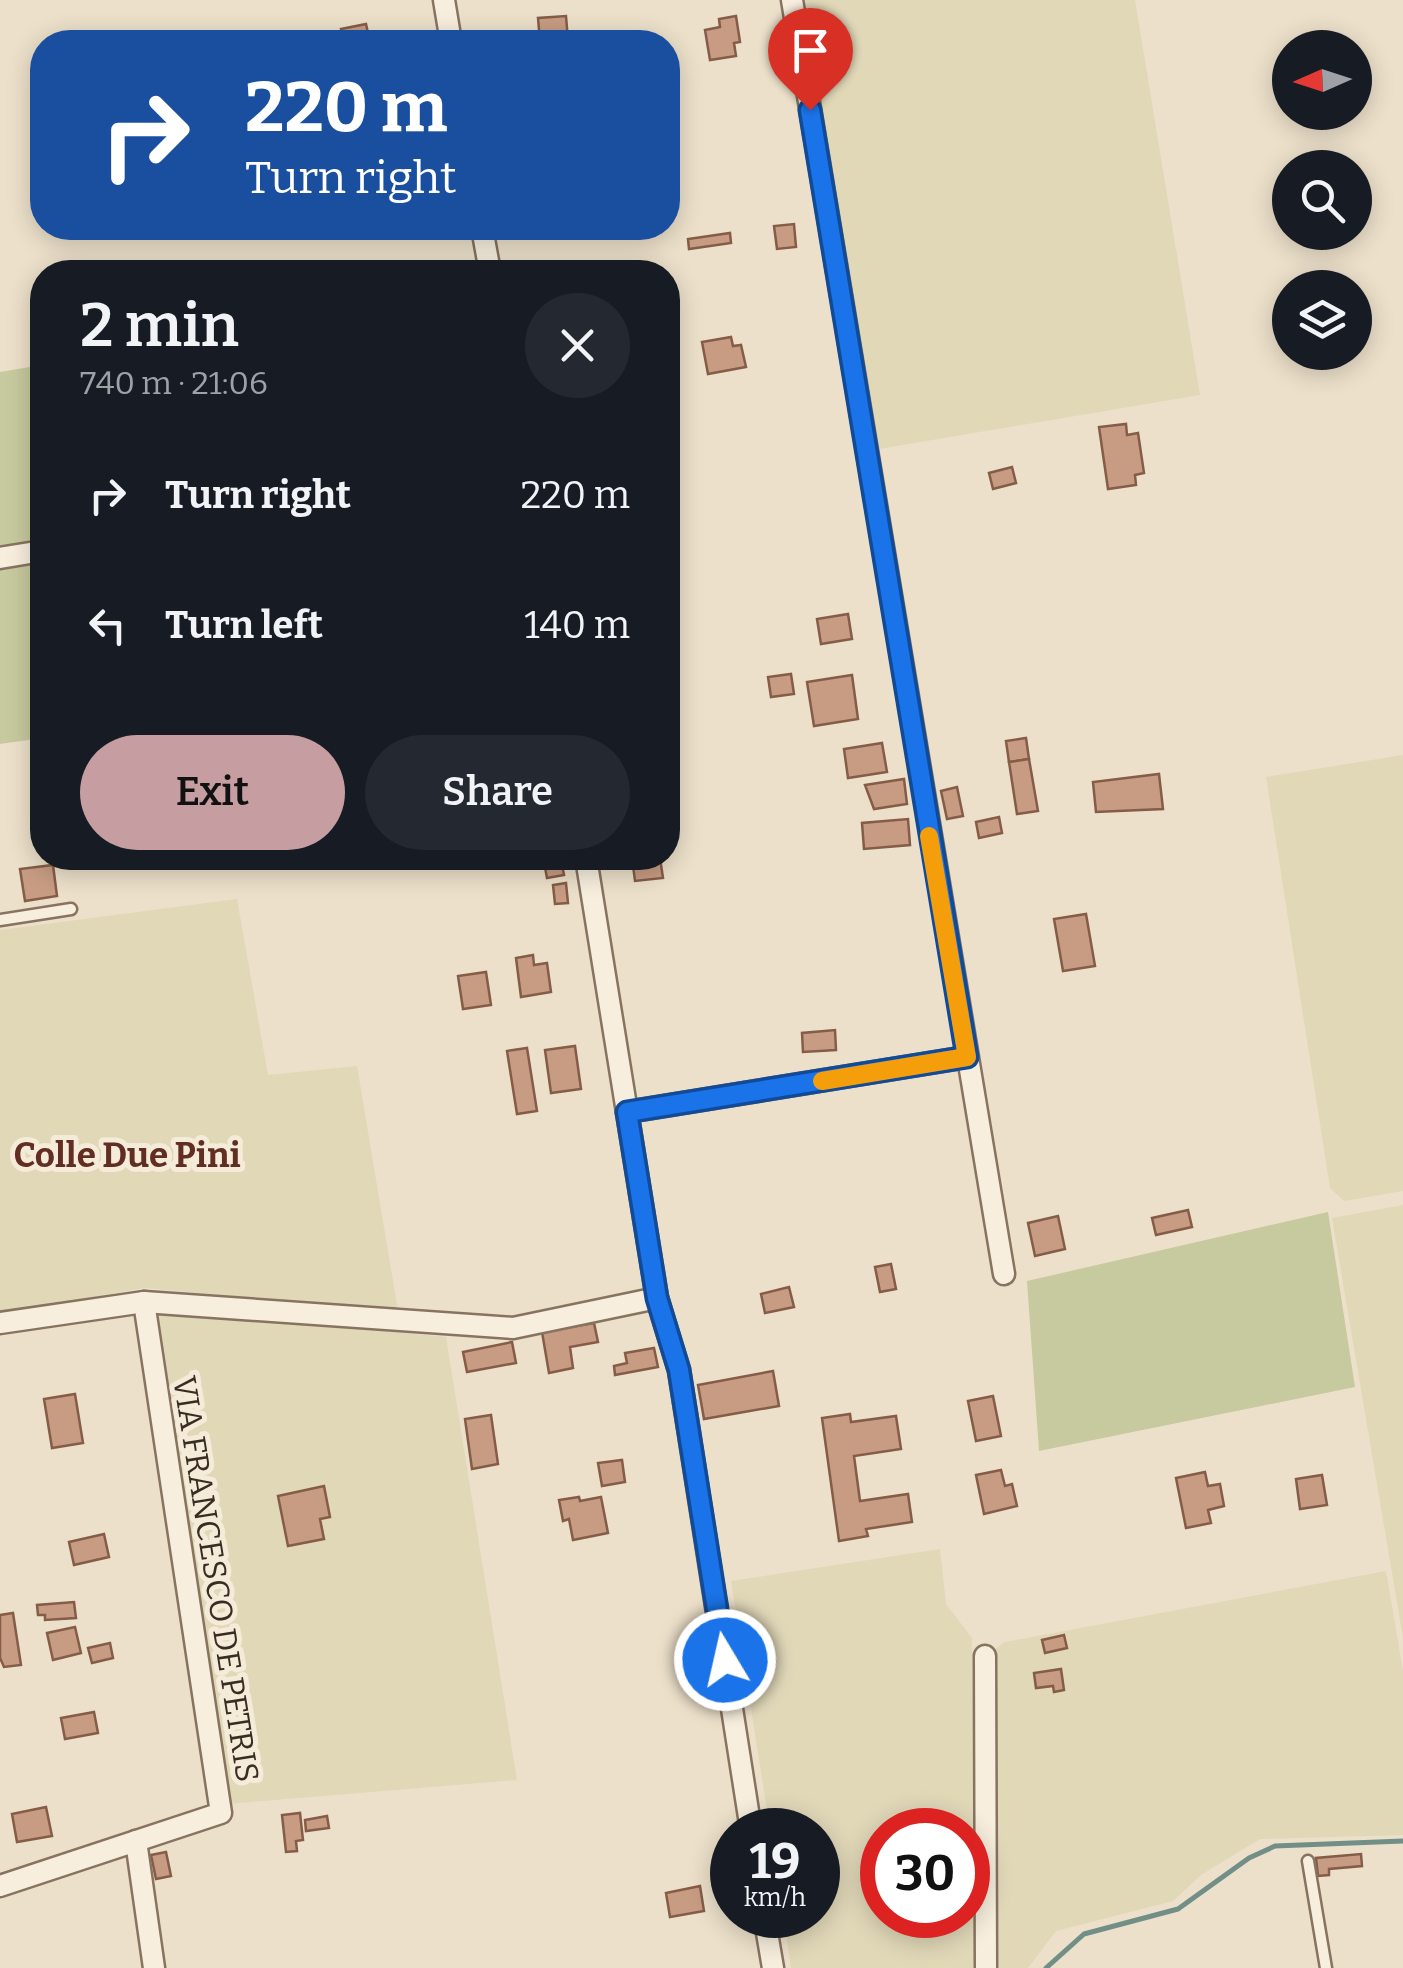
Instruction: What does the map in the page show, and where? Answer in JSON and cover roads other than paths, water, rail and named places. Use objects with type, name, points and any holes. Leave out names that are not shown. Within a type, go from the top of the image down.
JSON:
[{"type":"street","points":[[444,0],[449,30]]},
{"type":"street","points":[[792,0],[1004,1274]]},
{"type":"street","points":[[0,558],[30,554]]},
{"type":"street","points":[[588,870],[657,1298],[679,1370],[748,1808]]},
{"type":"street","points":[[627,1112],[967,1057]]},
{"type":"street","points":[[0,1323],[144,1302],[500,1328],[528,1326],[657,1298]]},
{"type":"street","name":"VIA FRANCESCO DE PETRIS","points":[[0,1886],[221,1813],[144,1302]]},
{"type":"street","points":[[984,1656],[986,1968]]},
{"type":"street","points":[[136,1841],[154,1968]]},
{"type":"street","points":[[768,1938],[773,1968]]},
{"type":"lane","points":[[0,920],[71,909]]},
{"type":"lane","points":[[1308,1861],[1326,1968]]},
{"type":"waterway","points":[[1046,1968],[1084,1934],[1178,1909],[1249,1858],[1275,1846],[1403,1841]]},
{"type":"district","name":"Colle Due Pini","points":[[127,1155]]}]
